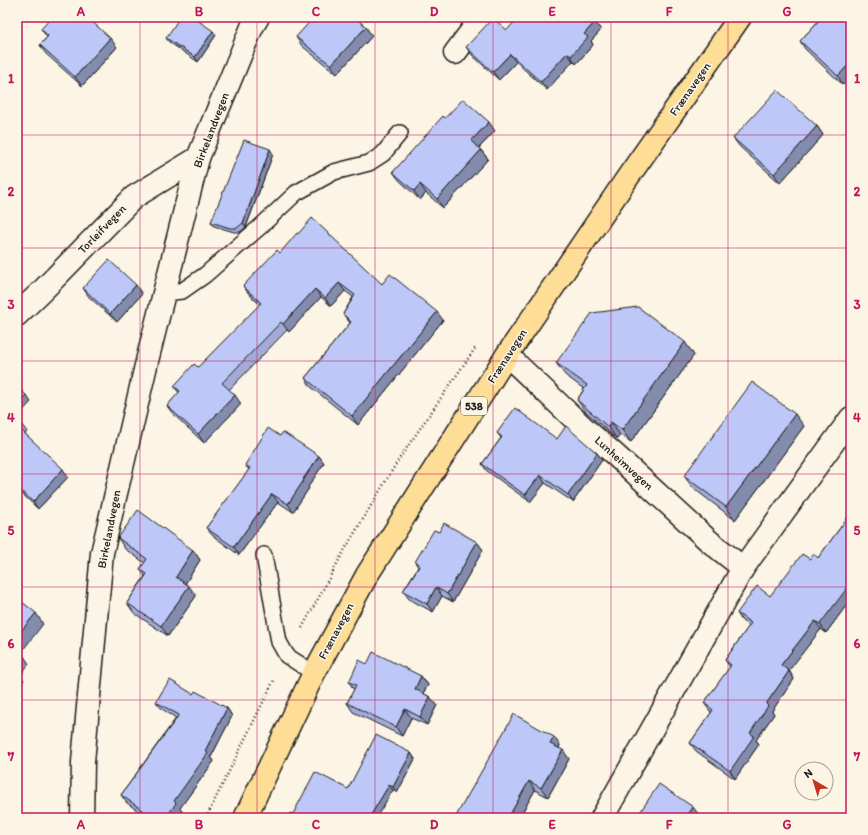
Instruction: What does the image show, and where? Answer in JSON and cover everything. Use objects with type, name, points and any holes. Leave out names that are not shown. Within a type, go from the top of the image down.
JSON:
[{"type":"main road","name":"Frænavegen","points":[[246,818],[314,673],[367,575],[507,355],[628,177],[740,17]]},
{"type":"street","name":"Birkelandvegen","points":[[82,818],[83,762],[102,553],[198,158],[252,27],[258,17]]},
{"type":"street","points":[[455,53],[482,17]]},
{"type":"street","name":"Torleifvegen","points":[[17,315],[134,197],[198,158]]},
{"type":"street","name":"Lunheimvegen","points":[[507,355],[585,429],[709,541],[744,568]]},
{"type":"street","points":[[602,818],[744,568],[851,418]]},
{"type":"lane","points":[[164,293],[182,291],[205,275],[296,194],[334,172],[369,163],[383,154],[400,133]]},
{"type":"lane","points":[[264,555],[279,642],[287,656],[314,673]]},
{"type":"building","points":[[52,17],[87,17],[110,38],[75,77],[40,45],[48,36],[41,29]]},
{"type":"building","points":[[180,17],[193,17],[213,31],[195,57],[166,38]]},
{"type":"building","points":[[314,17],[355,17],[366,27],[331,65],[296,37]]},
{"type":"building","points":[[519,17],[590,17],[595,22],[584,34],[588,37],[571,56],[567,53],[541,82],[510,54],[493,72],[466,47],[493,18],[507,30]]},
{"type":"building","points":[[822,17],[851,17],[851,62],[838,76],[800,41]]},
{"type":"building","points":[[777,90],[817,126],[774,174],[733,138]]},
{"type":"building","points":[[463,99],[489,122],[471,141],[481,150],[437,199],[420,184],[414,191],[393,172],[443,116],[445,118]]},
{"type":"building","points":[[244,140],[270,149],[243,223],[237,228],[230,228],[211,222]]},
{"type":"building","points":[[312,218],[382,284],[390,274],[437,312],[352,416],[305,378],[351,322],[343,314],[355,295],[339,283],[325,298],[315,289],[283,324],[281,322],[222,383],[235,395],[198,434],[167,406],[180,391],[174,386],[194,364],[198,367],[261,303],[243,286],[277,250],[280,253]]},
{"type":"building","points":[[109,260],[136,285],[110,314],[83,288]]},
{"type":"building","points":[[638,307],[685,342],[622,430],[611,422],[608,427],[577,400],[587,385],[556,363],[592,313]]},
{"type":"building","points":[[752,382],[795,414],[726,507],[684,476]]},
{"type":"building","points":[[17,386],[26,395],[17,404]]},
{"type":"building","points":[[515,408],[557,439],[566,426],[597,453],[568,495],[540,475],[525,495],[482,464],[502,437],[497,433]]},
{"type":"building","points":[[17,420],[22,425],[19,428],[63,469],[33,502],[17,487]]},
{"type":"building","points":[[268,428],[280,436],[283,432],[319,456],[288,504],[272,494],[234,547],[206,528],[250,468],[245,465]]},
{"type":"building","points":[[138,510],[193,550],[176,577],[189,586],[161,626],[127,603],[147,574],[140,569],[147,559],[118,538]]},
{"type":"building","points":[[851,513],[851,572],[846,579],[851,583],[820,624],[815,621],[781,665],[789,671],[766,704],[768,706],[750,733],[754,736],[730,771],[690,743],[713,710],[704,703],[731,665],[725,660],[751,623],[737,613],[757,586],[770,596],[802,554],[810,559],[814,554],[818,558]]},
{"type":"building","points":[[444,523],[477,542],[447,594],[436,587],[427,604],[403,591],[420,565],[415,562],[434,530],[439,532]]},
{"type":"building","points":[[17,598],[36,613],[17,636]]},
{"type":"building","points":[[17,649],[22,653],[17,659]]},
{"type":"building","points":[[373,652],[421,676],[415,689],[430,697],[420,717],[405,709],[396,727],[347,703],[356,685],[349,682],[359,660],[367,664]]},
{"type":"building","points":[[170,680],[193,694],[195,691],[227,708],[205,751],[208,753],[174,801],[176,803],[166,818],[154,818],[121,795],[179,715],[156,702]]},
{"type":"building","points":[[514,714],[554,737],[550,744],[563,750],[541,788],[529,781],[508,818],[455,818]]},
{"type":"building","points":[[376,735],[411,753],[393,787],[389,785],[369,818],[288,818],[290,813],[293,814],[315,772],[348,789]]},
{"type":"building","points":[[659,784],[693,807],[686,818],[636,818]]}]
